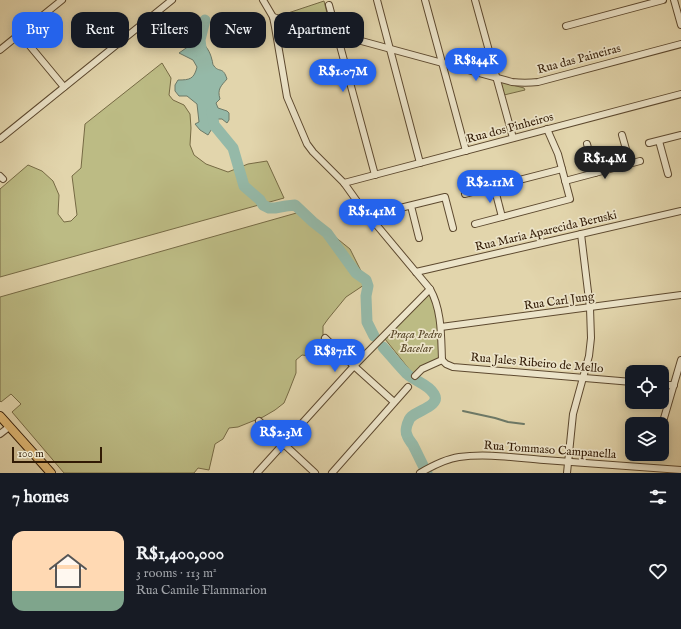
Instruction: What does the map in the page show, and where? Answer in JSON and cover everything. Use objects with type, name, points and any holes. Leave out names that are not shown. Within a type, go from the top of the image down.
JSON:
[{"type":"main road","points":[[0,416],[51,473]]},
{"type":"street","points":[[47,12],[62,0]]},
{"type":"street","points":[[0,140],[172,0]]},
{"type":"street","points":[[263,0],[273,18],[285,91],[310,148],[344,183],[359,204],[430,289],[434,296],[441,328],[442,360],[422,369],[415,376]]},
{"type":"street","points":[[377,0],[420,163]]},
{"type":"street","points":[[425,0],[466,151]]},
{"type":"street","points":[[475,0],[513,138]]},
{"type":"street","points":[[566,26],[662,0]]},
{"type":"street","points":[[674,0],[681,25]]},
{"type":"street","points":[[329,6],[331,12]]},
{"type":"street","points":[[0,50],[12,40]]},
{"type":"street","name":"Rua das Paineiras","points":[[364,42],[496,78],[521,83],[534,82],[681,44]]},
{"type":"street","points":[[32,48],[64,87]]},
{"type":"street","points":[[341,48],[375,175]]},
{"type":"street","name":"Rua dos Pinheiros","points":[[344,183],[681,94]]},
{"type":"street","points":[[475,224],[570,198],[558,154],[547,129]]},
{"type":"street","points":[[622,135],[630,163]]},
{"type":"street","points":[[650,143],[681,135]]},
{"type":"street","points":[[659,141],[668,174]]},
{"type":"street","points":[[587,144],[595,173]]},
{"type":"street","points":[[565,181],[640,161]]},
{"type":"street","points":[[465,194],[562,169]]},
{"type":"street","points":[[494,186],[502,217]]},
{"type":"street","points":[[376,224],[392,210],[445,197],[453,228]]},
{"type":"street","points":[[411,206],[419,238]]},
{"type":"street","name":"Rua Maria Aparecida Beruski","points":[[416,272],[681,211]]},
{"type":"street","points":[[567,473],[573,414],[591,346],[590,308],[580,234]]},
{"type":"street","points":[[257,473],[354,366],[430,289]]},
{"type":"street","name":"Rua Carl Jung","points":[[441,328],[681,295]]},
{"type":"street","points":[[325,338],[394,402]]},
{"type":"street","name":"Rua Jales Ribeiro de Mello","points":[[442,360],[446,364],[453,367],[625,382]]},
{"type":"street","points":[[664,417],[681,360]]},
{"type":"street","points":[[669,385],[674,385]]},
{"type":"street","points":[[332,473],[408,387]]},
{"type":"street","points":[[259,421],[315,473]]},
{"type":"street","points":[[0,434],[9,426]]},
{"type":"street","name":"Rua Tommaso Campanella","points":[[421,472],[448,460],[458,457],[471,456],[499,456],[649,470],[681,470]]},
{"type":"green space","points":[[324,1],[327,12],[291,12]]},
{"type":"green space","points":[[162,63],[171,78],[169,95],[173,100],[184,105],[190,114],[190,145],[194,155],[206,164],[228,172],[248,164],[267,161],[284,198],[0,277],[0,189],[28,165],[42,171],[53,181],[59,195],[58,214],[64,222],[71,221],[77,215],[72,176],[81,168],[85,124]]},
{"type":"green space","points":[[501,82],[524,88],[525,90],[504,95]]},
{"type":"green space","points":[[300,212],[318,223],[350,249],[367,283],[346,297],[328,319],[323,326],[323,338],[310,356],[302,355],[296,360],[296,373],[284,403],[263,417],[238,427],[229,428],[223,439],[215,444],[209,470],[198,468],[194,473],[64,473],[12,412],[21,404],[11,394],[1,402],[0,401],[0,297]]},
{"type":"green space","name":"Praça Pedro Bacelar","points":[[430,294],[436,309],[441,360],[413,374],[385,339]]},
{"type":"shaded area","points":[[202,42],[209,51],[213,65],[224,72],[227,79],[220,88],[220,99],[216,103],[218,108],[229,113],[229,120],[227,123],[222,119],[218,119],[208,135],[200,130],[195,124],[199,122],[197,104],[187,96],[179,96],[175,91],[175,85],[178,80],[186,80],[191,78],[197,67],[193,60],[179,53],[186,48],[202,48]]},
{"type":"waterway","points":[[202,55],[200,40],[205,20]]},
{"type":"waterway","points":[[212,112],[214,125],[233,148],[244,186],[260,200],[263,205],[269,208],[295,205],[327,233],[356,273],[366,280],[368,286],[366,296],[367,322],[374,336]]},
{"type":"waterway","points":[[383,347],[410,377],[425,385],[434,394],[434,402],[411,417],[406,430],[408,438],[427,473]]},
{"type":"waterway","points":[[463,411],[508,422],[524,424]]}]
